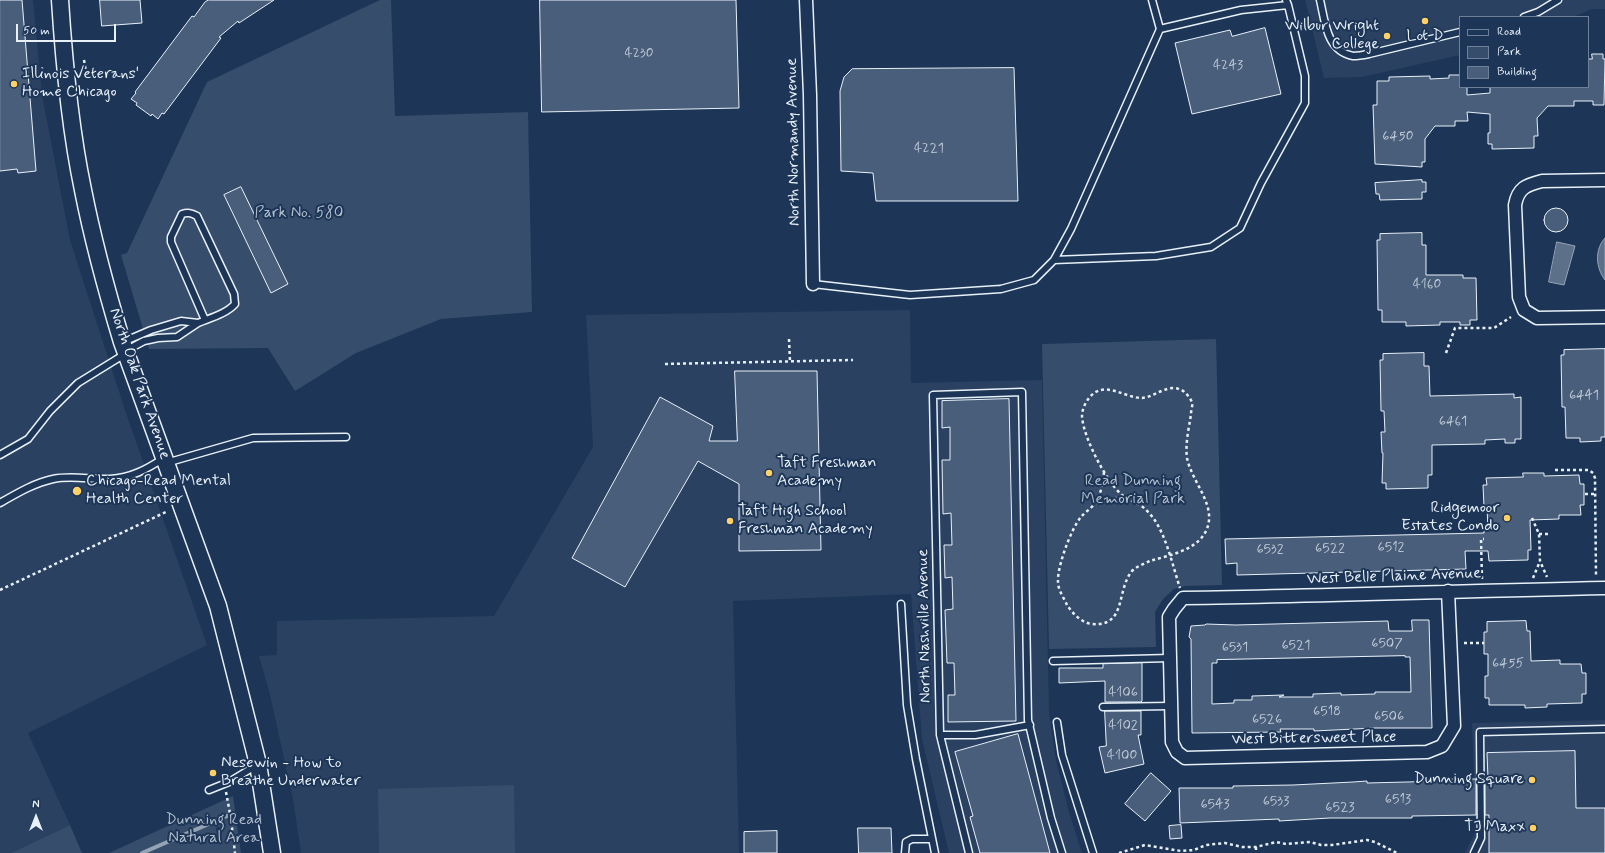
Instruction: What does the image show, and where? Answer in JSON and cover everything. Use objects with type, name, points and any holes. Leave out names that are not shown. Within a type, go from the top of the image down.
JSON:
[{"type":"street","name":"North Oak Park Avenue","points":[[60,0],[70,115],[82,189],[110,301],[124,349],[218,606],[258,764],[272,853]]},
{"type":"street","name":"North Normandy Avenue","points":[[806,0],[810,95],[813,284]]},
{"type":"street","points":[[1605,180],[1542,181],[1526,186],[1519,192],[1515,205],[1519,297],[1524,310],[1533,317],[1605,316]]},
{"type":"street","name":"West Belle Plaine Avenue","points":[[1184,598],[1605,588]]},
{"type":"street","name":"West Bittersweet Place","points":[[1170,706],[1172,742],[1177,752],[1185,758],[1427,752],[1442,746],[1454,726],[1448,592]]},
{"type":"street","points":[[1170,706],[1168,617],[1184,598]]},
{"type":"lane","points":[[813,284],[910,295],[1001,289],[1034,280],[1054,260],[1071,228],[1160,30],[1152,0]]},
{"type":"lane","points":[[1320,0],[1328,35],[1333,44],[1342,51],[1354,56],[1369,54],[1459,32]]},
{"type":"lane","points":[[1527,16],[1538,12],[1558,0]]},
{"type":"lane","points":[[1054,260],[1156,256],[1211,247],[1240,228],[1261,183],[1305,103],[1306,76],[1287,2],[1241,10],[1160,30]]},
{"type":"lane","points":[[124,349],[144,341],[158,338],[177,337],[198,323],[205,320],[230,309],[235,304],[234,294],[197,216],[187,213],[182,214],[171,237],[171,242],[205,320]]},
{"type":"lane","points":[[0,455],[28,439],[50,411],[78,383],[151,330],[181,321],[198,323]]},
{"type":"lane","name":"North Nashville Avenue","points":[[969,853],[940,735],[933,395],[1022,392],[1028,720],[1030,725]]},
{"type":"lane","points":[[0,504],[23,490],[52,479],[80,477],[111,479],[132,475],[165,460],[253,438],[346,437]]},
{"type":"lane","points":[[901,604],[907,705],[935,853]]},
{"type":"lane","points":[[1053,662],[1170,658]]},
{"type":"lane","points":[[1103,707],[1170,706]]},
{"type":"lane","points":[[1057,722],[1062,755],[1093,853]]},
{"type":"lane","points":[[940,735],[976,735],[1030,725],[1050,818],[1062,853]]},
{"type":"lane","points":[[1474,853],[1481,838],[1480,732],[1605,729]]},
{"type":"lane","points":[[209,790],[224,784],[258,764]]},
{"type":"lane","points":[[905,853],[906,842],[912,838],[932,839]]},
{"type":"path","points":[[84,60],[86,72]]},
{"type":"path","points":[[1446,353],[1455,328],[1494,328],[1511,317]]},
{"type":"path","points":[[789,339],[790,361]]},
{"type":"path","points":[[665,364],[853,360]]},
{"type":"path","points":[[1128,499],[1116,498],[1096,503],[1081,516],[1074,527],[1065,550],[1058,574],[1058,583],[1061,592],[1068,607],[1081,620],[1090,624],[1101,624],[1111,620],[1117,614],[1125,586],[1132,571],[1141,564],[1169,555],[1191,547],[1206,531],[1210,520],[1206,503],[1192,474],[1188,459],[1187,449],[1192,403],[1188,395],[1181,390],[1172,388],[1150,397],[1141,398],[1106,388],[1093,393],[1086,402],[1082,413],[1084,429],[1112,486],[1128,499],[1142,506],[1158,526],[1169,555],[1184,598]]},
{"type":"path","points":[[1555,470],[1589,470],[1593,473],[1595,478],[1596,576]]},
{"type":"path","points":[[1096,503],[1101,489],[1104,472]]},
{"type":"path","points":[[1585,494],[1595,494]]},
{"type":"path","points":[[0,590],[166,512]]},
{"type":"path","points":[[1532,518],[1540,534],[1540,560],[1533,578]]},
{"type":"path","points":[[1540,534],[1550,534]]},
{"type":"path","points":[[1482,579],[1481,539],[1484,539]]},
{"type":"path","points":[[1540,560],[1547,577]]},
{"type":"path","points":[[1464,643],[1484,643]]},
{"type":"path","points":[[224,784],[231,819],[235,853]]},
{"type":"path","points":[[1119,853],[1145,845],[1181,851],[1194,850],[1206,845],[1225,843],[1242,846],[1256,846],[1276,842],[1286,844],[1310,842],[1322,845],[1332,845],[1367,840],[1375,842],[1397,853]]},
{"type":"path","points":[[1256,846],[1256,853]]},
{"type":"shaded area","name":"Chicago-Read Mental Health Center","points":[[0,0],[33,0],[42,95],[70,240],[125,410],[207,645],[28,733],[70,825],[11,853],[0,853]]},
{"type":"shaded area","name":"Wilbur Wright College","points":[[1305,0],[1605,0],[1605,9],[1592,9],[1575,16],[1459,16],[1459,55],[1362,77],[1324,78]]},
{"type":"shaded area","points":[[1605,238],[1605,280],[1598,265],[1598,253],[1601,243]]},
{"type":"shaded area","points":[[1557,242],[1575,246],[1564,285],[1549,282]]},
{"type":"shaded area","name":"Taft High School Freshman Academy","points":[[910,310],[911,383],[1042,380],[1049,713],[1056,760],[1069,812],[1082,853],[949,853],[922,739],[911,594],[733,601],[739,853],[301,853],[293,799],[270,695],[259,656],[277,655],[277,621],[494,616],[593,447],[586,315]]},
{"type":"shaded area","name":"Dunning Square","points":[[1605,720],[1605,853],[1465,853],[1476,831],[1472,723]]},
{"type":"green space","name":"Park No. 580","points":[[380,0],[391,0],[395,116],[528,112],[532,312],[441,319],[356,353],[295,391],[268,348],[149,349],[121,255],[127,253],[207,82]]},
{"type":"green space","name":"Read Dunning Memorial Park","points":[[1216,339],[1222,585],[1185,586],[1174,589],[1163,599],[1155,612],[1156,647],[1049,649],[1042,344]]},
{"type":"green space","points":[[514,785],[515,853],[379,853],[378,789]]},
{"type":"green space","name":"Dunning Read Natural Area","points":[[233,796],[241,853],[109,853]]},
{"type":"green space","points":[[70,825],[82,853],[11,853]]},
{"type":"building","name":"Illinois Veterans' Home Chicago","points":[[0,0],[22,0],[36,171],[18,173],[17,169],[0,171]]},
{"type":"building","points":[[100,0],[140,0],[142,23],[102,26]]},
{"type":"building","points":[[209,0],[274,0],[239,23],[238,21],[219,37],[221,38],[164,114],[162,113],[158,119],[152,114],[151,116],[136,105],[137,103],[131,99],[192,16],[194,17],[205,2]]},
{"type":"building","points":[[540,0],[736,0],[739,108],[542,112]]},
{"type":"building","points":[[1265,28],[1281,94],[1192,114],[1175,43],[1230,30],[1232,36]]},
{"type":"building","points":[[1592,54],[1603,54],[1603,59],[1605,59],[1604,105],[1593,105],[1593,101],[1574,101],[1574,106],[1548,106],[1537,118],[1538,136],[1534,136],[1534,148],[1492,149],[1492,144],[1488,144],[1488,133],[1490,133],[1490,114],[1467,112],[1468,121],[1455,121],[1455,126],[1435,126],[1425,139],[1425,162],[1422,162],[1422,167],[1375,164],[1373,105],[1377,105],[1377,81],[1389,81],[1389,77],[1430,76],[1430,79],[1449,78],[1449,75],[1459,75],[1459,88],[1467,88],[1467,95],[1490,93],[1490,88],[1589,88],[1589,59],[1592,59]]},
{"type":"building","points":[[1014,68],[1018,201],[876,201],[873,173],[841,171],[840,91],[844,77],[852,69]]},
{"type":"building","points":[[1422,180],[1422,182],[1426,182],[1426,192],[1422,192],[1422,199],[1380,200],[1379,194],[1376,194],[1375,183]]},
{"type":"building","points":[[241,187],[288,284],[271,293],[224,195]]},
{"type":"building","points":[[1556,208],[1561,209],[1567,215],[1567,225],[1561,231],[1556,232],[1551,231],[1545,225],[1544,220],[1545,215],[1551,209]]},
{"type":"building","points":[[1422,233],[1422,245],[1426,245],[1426,275],[1463,275],[1463,278],[1476,278],[1477,320],[1470,320],[1470,325],[1460,325],[1460,322],[1440,322],[1440,325],[1406,326],[1406,322],[1382,322],[1382,310],[1378,310],[1377,240],[1380,240],[1380,234]]},
{"type":"building","points":[[1605,349],[1605,437],[1601,437],[1601,441],[1580,442],[1580,438],[1566,438],[1565,407],[1562,407],[1561,355],[1564,355],[1564,350]]},
{"type":"building","points":[[1424,353],[1424,366],[1429,366],[1430,396],[1514,394],[1514,398],[1521,397],[1521,439],[1515,439],[1515,443],[1505,443],[1505,439],[1485,440],[1485,444],[1432,445],[1432,475],[1428,475],[1428,488],[1386,489],[1386,483],[1382,483],[1383,453],[1381,432],[1385,432],[1384,411],[1381,411],[1380,360],[1383,360],[1383,354]]},
{"type":"building","name":"Taft Freshman Academy","points":[[735,371],[817,371],[821,550],[739,551],[739,484],[698,461],[625,587],[572,558],[660,397],[713,426],[709,441],[737,441]]},
{"type":"building","points":[[1009,399],[1016,721],[948,722],[948,695],[955,695],[954,663],[947,663],[945,610],[953,609],[952,577],[945,578],[944,545],[952,545],[951,513],[943,514],[942,460],[950,460],[950,427],[942,428],[942,401]]},
{"type":"building","points":[[1523,473],[1544,473],[1544,476],[1579,475],[1580,484],[1584,484],[1584,505],[1580,505],[1581,515],[1559,515],[1559,519],[1530,520],[1531,550],[1528,550],[1528,560],[1489,561],[1488,551],[1465,551],[1466,569],[1237,575],[1237,563],[1226,564],[1225,539],[1484,533],[1484,529],[1488,529],[1487,507],[1484,507],[1483,485],[1487,485],[1486,478],[1523,477]]},
{"type":"building","points":[[1412,620],[1429,620],[1432,728],[1375,728],[1314,731],[1314,729],[1280,729],[1281,732],[1192,733],[1191,639],[1189,637],[1191,626],[1206,624],[1236,625],[1388,621],[1389,631],[1412,631]],"holes":[[[1410,657],[1411,692],[1375,692],[1375,694],[1341,695],[1341,693],[1313,694],[1313,697],[1279,697],[1284,695],[1252,696],[1252,700],[1234,700],[1234,703],[1212,704],[1212,663],[1217,663],[1217,660]]]},
{"type":"building","points":[[1526,621],[1527,631],[1530,631],[1531,661],[1560,660],[1560,664],[1581,664],[1582,673],[1586,673],[1586,694],[1582,694],[1582,703],[1547,704],[1547,707],[1525,708],[1525,705],[1489,705],[1489,698],[1485,698],[1485,676],[1488,676],[1488,654],[1484,654],[1484,632],[1487,632],[1487,622]]},
{"type":"building","points":[[1142,663],[1141,702],[1105,702],[1105,681],[1059,683],[1059,668],[1103,668],[1103,664]]},
{"type":"building","points":[[1105,711],[1141,711],[1141,735],[1138,735],[1144,764],[1105,773],[1099,747],[1106,746]]},
{"type":"building","points":[[1018,734],[1050,853],[980,853],[970,817],[973,816],[955,752]]},
{"type":"building","name":"Dunning Square","points":[[1575,751],[1576,808],[1605,808],[1605,853],[1489,853],[1489,815],[1485,815],[1485,779],[1488,778],[1487,753]]},
{"type":"building","points":[[1151,773],[1171,791],[1145,821],[1125,804]]},
{"type":"building","points":[[1446,779],[1476,779],[1476,815],[1412,816],[1412,818],[1330,818],[1279,821],[1279,819],[1180,823],[1179,788],[1233,788],[1233,786],[1293,785],[1367,781],[1367,783],[1446,781]]},
{"type":"building","points":[[1181,825],[1182,838],[1170,839],[1169,826]]},
{"type":"building","points":[[858,828],[891,828],[892,853],[859,853]]},
{"type":"building","points":[[777,831],[777,853],[744,853],[744,832]]},
{"type":"waterway","points":[[142,853],[227,816]]},
{"type":"place","name":"Lot D","points":[[1425,21]]},
{"type":"place","name":"Wilbur Wright College","points":[[1387,36]]},
{"type":"place","name":"Illinois Veterans' Home Chicago","points":[[14,84]]},
{"type":"place","name":"Taft Freshman Academy","points":[[769,473]]},
{"type":"place","name":"Chicago-Read Mental Health Center","points":[[77,491]]},
{"type":"place","name":"Ridgemoor Estates Condo","points":[[1507,518]]},
{"type":"place","name":"Taft High School Freshman Academy","points":[[730,521]]},
{"type":"place","name":"Nesewin - How to Breathe Underwater","points":[[213,773]]},
{"type":"place","name":"Dunning Square","points":[[1532,780]]},
{"type":"place","name":"TJ Maxx","points":[[1533,828]]}]
